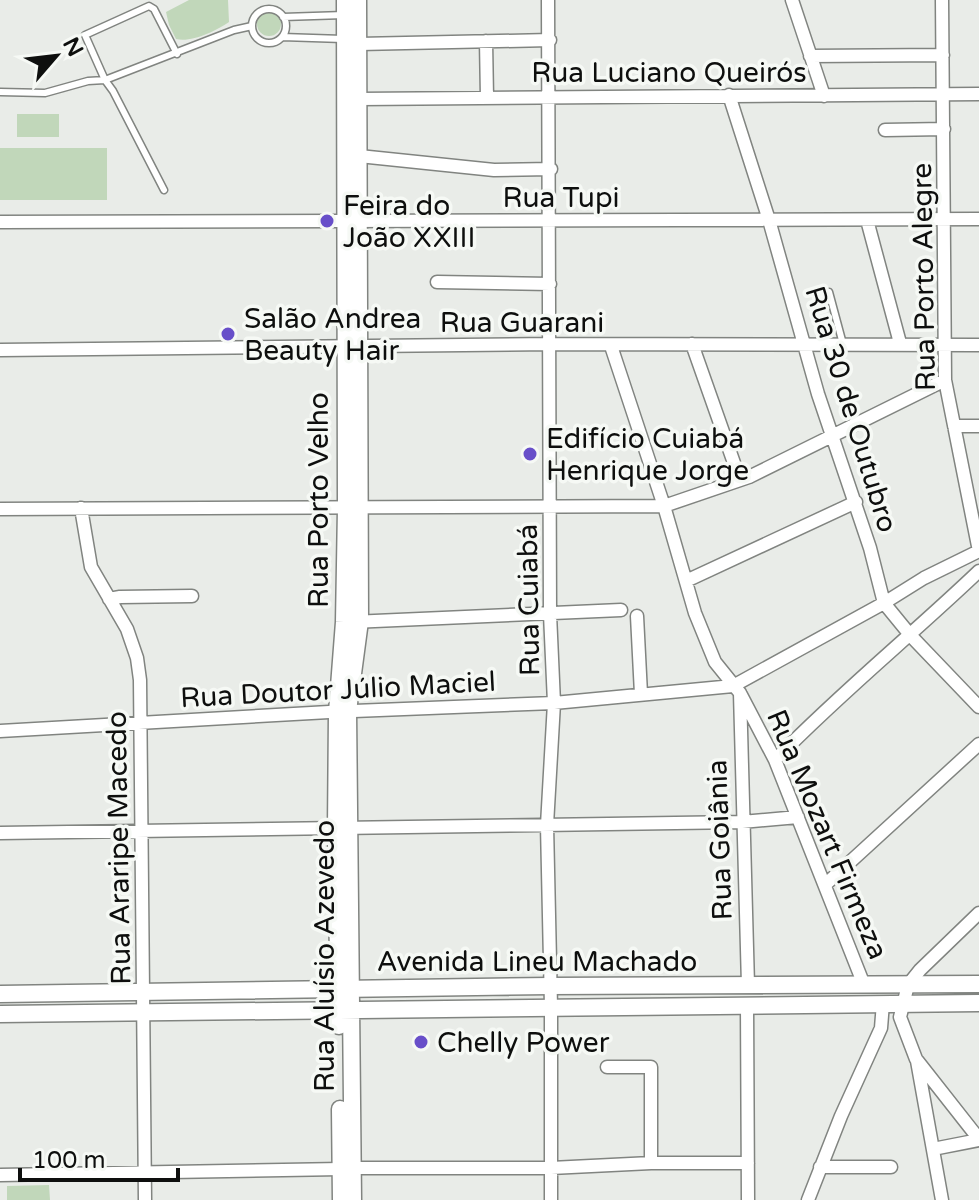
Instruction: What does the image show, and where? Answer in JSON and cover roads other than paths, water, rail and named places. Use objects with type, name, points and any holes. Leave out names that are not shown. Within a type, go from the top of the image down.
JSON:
[{"type":"street","name":"Rua Cuiabá","points":[[548,0],[551,169],[550,614],[554,703],[547,825],[551,1200]]},
{"type":"street","points":[[792,0],[824,96]]},
{"type":"street","name":"Rua Porto Alegre","points":[[942,0],[945,380],[979,551]]},
{"type":"street","name":"Rua Porto Velho","points":[[352,8],[359,99],[359,156],[352,220]]},
{"type":"street","points":[[354,40],[550,40]]},
{"type":"street","name":"Rua Porto Velho","points":[[343,711],[352,622],[354,40]]},
{"type":"street","points":[[486,41],[487,98]]},
{"type":"street","points":[[810,56],[943,55]]},
{"type":"street","name":"Rua Luciano Queirós","points":[[359,99],[979,94]]},
{"type":"street","name":"Rua 30 de Outubro","points":[[729,95],[769,220],[802,344],[856,502],[884,603],[979,707]]},
{"type":"street","points":[[885,130],[944,129]]},
{"type":"street","points":[[359,156],[494,170],[551,169]]},
{"type":"street","name":"Rua Tupi","points":[[0,222],[979,219]]},
{"type":"street","points":[[867,220],[900,343]]},
{"type":"street","points":[[437,282],[550,284]]},
{"type":"street","name":"Rua Guarani","points":[[0,350],[551,344],[979,345]]},
{"type":"street","points":[[692,344],[740,480]]},
{"type":"street","name":"Rua Mozart Firmeza","points":[[611,346],[664,506],[695,613],[715,662],[737,690],[775,760],[864,985]]},
{"type":"street","points":[[0,509],[664,506],[740,480],[945,380]]},
{"type":"street","points":[[954,426],[979,426]]},
{"type":"street","points":[[686,581],[856,502]]},
{"type":"street","name":"Rua Araripe Macedo","points":[[81,508],[91,567],[127,629],[137,658],[141,722],[145,1200]]},
{"type":"street","name":"Rua Doutor Júlio Maciel","points":[[0,731],[343,711],[554,703],[641,694],[737,690],[924,578],[979,551]]},
{"type":"street","points":[[775,760],[818,716],[911,636],[979,571]]},
{"type":"street","points":[[109,599],[192,596]]},
{"type":"street","points":[[352,622],[621,610]]},
{"type":"street","points":[[637,616],[641,694]]},
{"type":"street","name":"Rua Goiânia","points":[[737,690],[748,985]]},
{"type":"street","name":"Rua Aluísio Azevedo","points":[[341,1200],[346,1168],[343,711]]},
{"type":"street","points":[[826,884],[979,744]]},
{"type":"street","points":[[0,833],[742,822],[798,817]]},
{"type":"street","points":[[933,1149],[979,1139],[916,1059],[900,1017],[908,985],[979,913]]},
{"type":"street","name":"Avenida Lineu Machado","points":[[0,994],[979,984]]},
{"type":"street","points":[[808,1200],[881,1028],[883,1003]]},
{"type":"street","name":"Avenida Lineu Machado","points":[[0,1014],[979,1003]]},
{"type":"street","points":[[747,1005],[748,1200]]},
{"type":"street","points":[[881,1028],[906,1039]]},
{"type":"street","points":[[916,1059],[942,1200]]},
{"type":"street","points":[[607,1067],[651,1067],[651,1163]]},
{"type":"street","points":[[0,1175],[748,1163]]},
{"type":"street","points":[[820,1167],[891,1167]]},
{"type":"street","name":"Rua Aluísio Azevedo","points":[[346,1168],[353,1200]]},
{"type":"lane","points":[[270,0],[270,9]]},
{"type":"lane","points":[[164,190],[105,80],[85,35],[144,6],[154,9],[177,54]]},
{"type":"lane","points":[[270,9],[283,17],[352,8]]},
{"type":"lane","points":[[252,26],[256,16],[270,9]]},
{"type":"lane","points":[[282,37],[286,27],[283,17]]},
{"type":"lane","points":[[252,26],[261,41],[272,43],[282,37],[354,40]]},
{"type":"lane","points":[[0,92],[45,93],[88,81],[105,80],[234,30],[252,26]]},
{"type":"lane","points":[[829,292],[843,344]]},
{"type":"place","name":"Feira do João XXIII","points":[[327,221]]},
{"type":"place","name":"Salão Andrea Beauty Hair","points":[[228,334]]},
{"type":"place","name":"Edifício Cuiabá Henrique Jorge","points":[[530,454]]},
{"type":"place","name":"Chelly Power","points":[[421,1042]]}]
